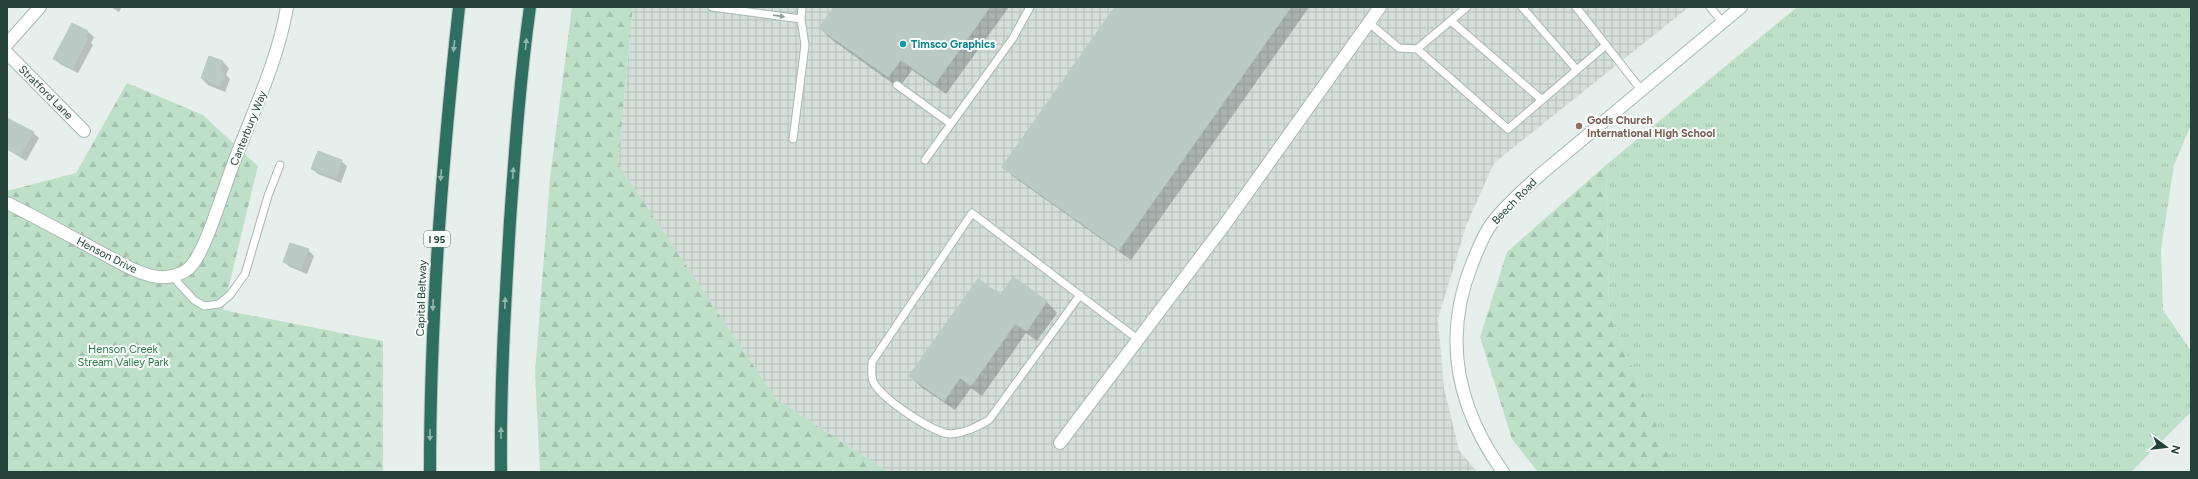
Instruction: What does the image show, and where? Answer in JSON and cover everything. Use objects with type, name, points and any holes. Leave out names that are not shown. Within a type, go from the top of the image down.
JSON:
[{"type":"highway","name":"Capital Beltway","points":[[430,472],[434,280],[443,149],[458,7]]},
{"type":"highway","points":[[501,472],[500,419],[506,288],[514,160],[530,7]]},
{"type":"street","points":[[7,44],[40,7]]},
{"type":"street","name":"Canterbury Way","points":[[202,247],[237,152],[271,71],[287,7]]},
{"type":"street","points":[[1060,444],[1223,227],[1380,7]]},
{"type":"street","name":"Beech Road","points":[[1503,472],[1487,449],[1469,413],[1460,385],[1456,340],[1457,311],[1466,277],[1477,251],[1491,224],[1515,198],[1541,174],[1742,7]]},
{"type":"street","name":"Stratford Lane","points":[[7,52],[84,131]]},
{"type":"street","name":"Henson Drive","points":[[7,203],[128,267],[159,277],[172,276],[183,272],[192,266],[202,247]]},
{"type":"lane","points":[[712,7],[801,19]]},
{"type":"lane","points":[[793,139],[805,45],[801,19],[802,7]]},
{"type":"lane","points":[[926,160],[1013,38],[1030,7]]},
{"type":"lane","points":[[1417,49],[1467,7]]},
{"type":"lane","points":[[1522,7],[1577,70]]},
{"type":"lane","points":[[1576,7],[1642,91]]},
{"type":"lane","points":[[1710,7],[1723,23]]},
{"type":"lane","points":[[1451,21],[1542,100]]},
{"type":"lane","points":[[1369,23],[1399,48],[1417,49],[1508,129],[1606,44]]},
{"type":"lane","points":[[897,85],[951,124]]},
{"type":"lane","points":[[172,276],[194,300],[204,306],[218,304],[230,295],[245,274],[268,196],[280,165]]},
{"type":"lane","points":[[1080,295],[989,420],[970,431],[950,434],[935,430],[882,394],[873,380],[872,362],[972,213],[1080,295],[1139,340]]},
{"type":"shaded area","points":[[633,7],[1689,7],[1494,163],[1466,226],[1438,319],[1444,388],[1459,450],[1477,472],[888,472],[776,399],[618,164]]},
{"type":"green space","points":[[572,7],[633,7],[618,164],[776,399],[888,472],[540,472],[535,373],[550,178]]},
{"type":"green space","points":[[1797,7],[2191,7],[2191,125],[2174,165],[2161,249],[2163,310],[2191,351],[2191,412],[2131,472],[1675,472],[1609,312],[1606,165]]},
{"type":"green space","name":"Henson Creek Stream Valley Park","points":[[127,83],[203,115],[258,166],[223,310],[383,341],[383,472],[7,472],[7,191],[76,173]]},
{"type":"green space","points":[[1606,165],[1609,312],[1676,472],[1538,472],[1512,439],[1480,337],[1507,252]]},
{"type":"building","name":"Timsco Graphics","points":[[834,7],[990,7],[935,84],[901,60],[888,77],[819,28]]},
{"type":"building","points":[[1115,7],[1291,7],[1119,250],[1002,167]]},
{"type":"building","points":[[72,23],[88,31],[85,37],[88,39],[73,68],[53,59]]},
{"type":"building","points":[[209,56],[223,61],[220,71],[225,73],[220,87],[201,78]]},
{"type":"building","points":[[7,118],[34,132],[20,156],[7,149]]},
{"type":"building","points":[[318,151],[342,160],[336,178],[311,169]]},
{"type":"building","points":[[290,243],[309,249],[301,269],[283,262]]},
{"type":"building","points":[[1013,277],[1047,301],[1027,331],[1015,324],[971,386],[960,378],[944,401],[909,376],[978,279],[1001,295]]},
{"type":"place","name":"Timsco Graphics","points":[[903,44]]},
{"type":"place","name":"Gods Church International High School","points":[[1579,126]]}]
